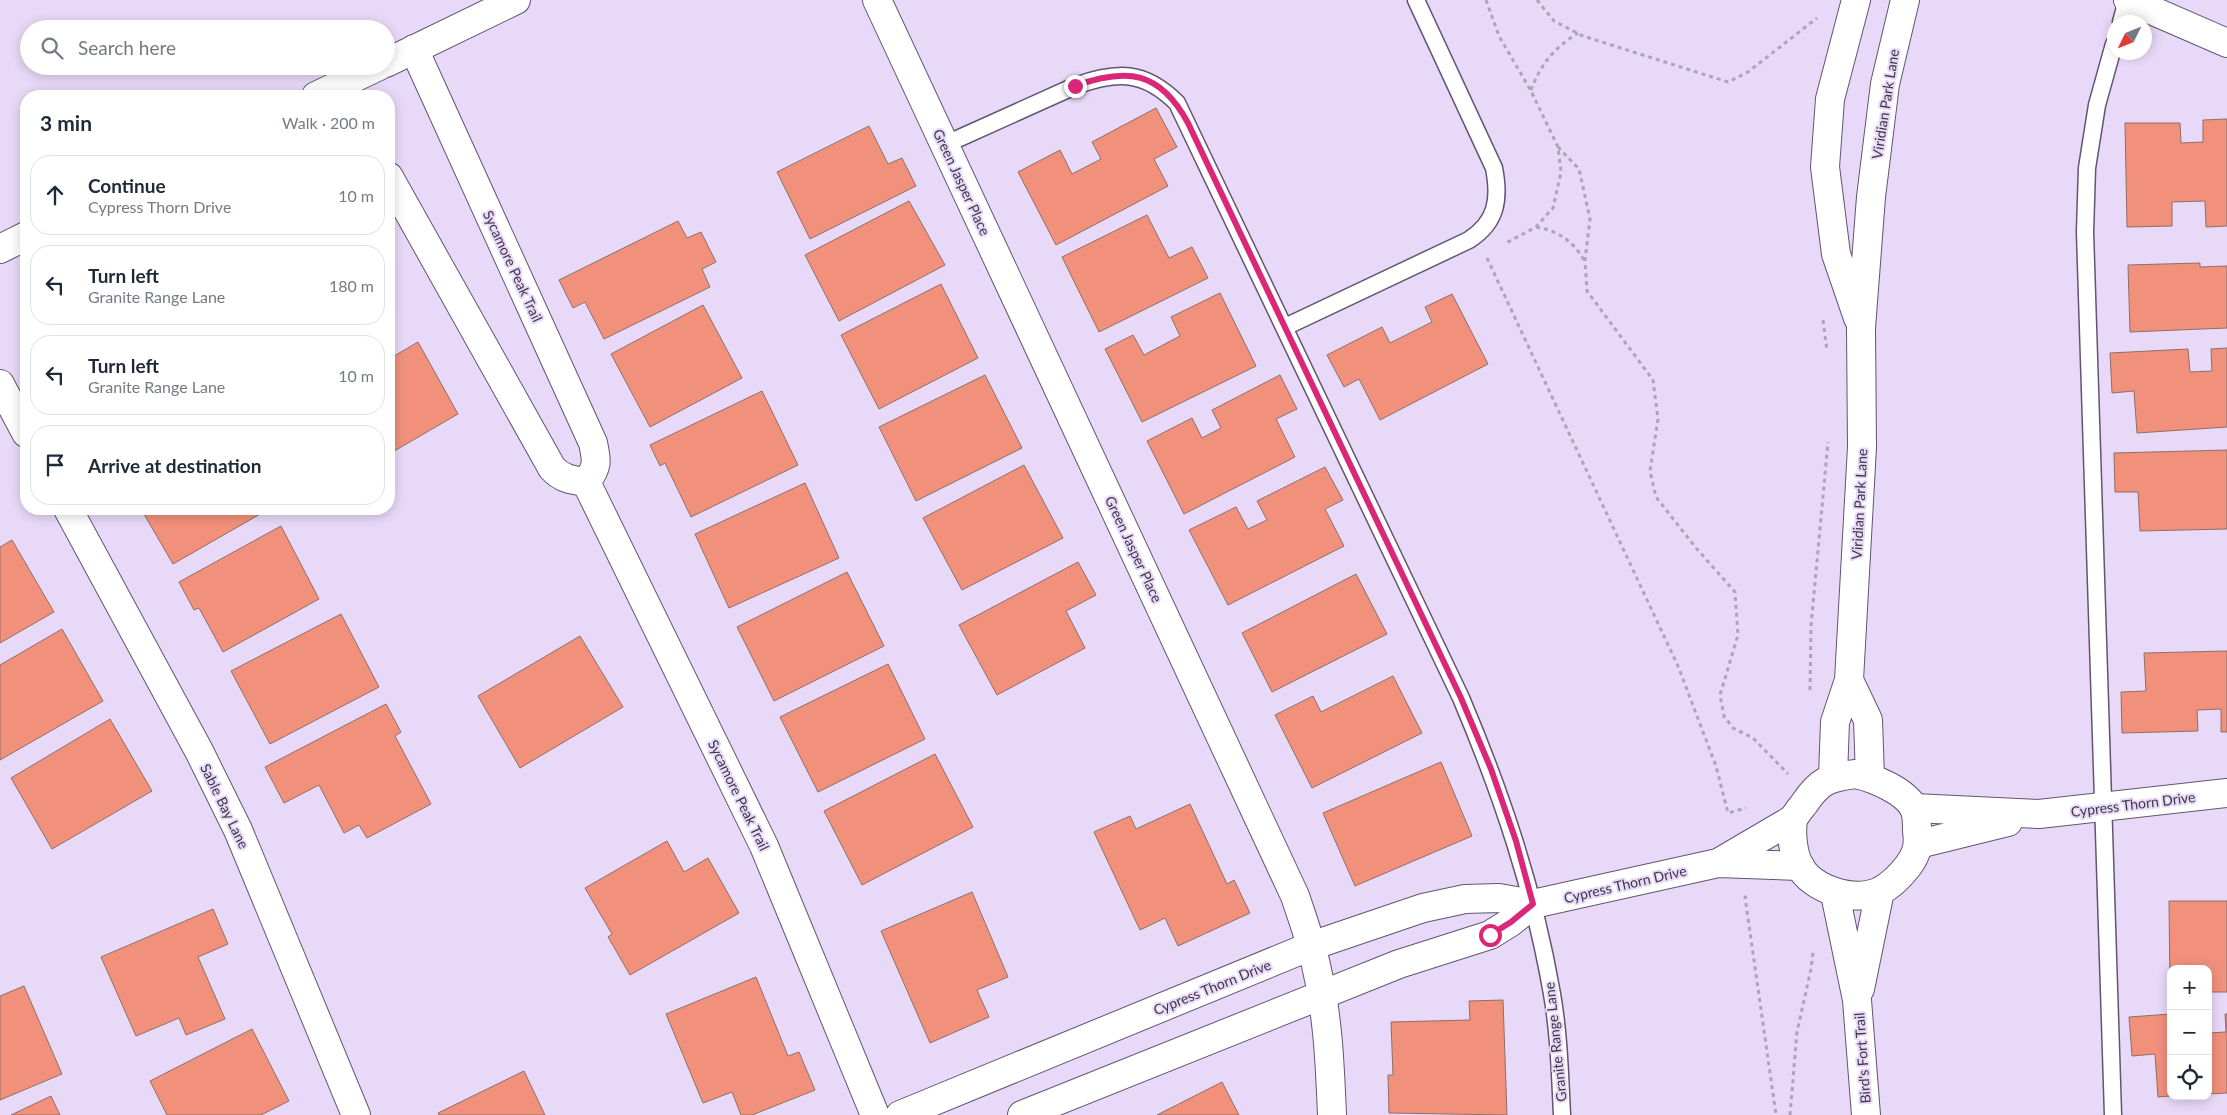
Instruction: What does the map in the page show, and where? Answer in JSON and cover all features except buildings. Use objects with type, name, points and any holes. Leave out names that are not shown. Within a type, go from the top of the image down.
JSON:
[{"type":"street","points":[[395,58],[516,0]]},
{"type":"street","name":"Green Jasper Place","points":[[877,0],[1277,855],[1294,896],[1311,946],[1322,995],[1330,1054],[1332,1115]]},
{"type":"street","name":"Viridian Park Lane","points":[[1856,0],[1830,99],[1825,168],[1836,254],[1861,328]]},
{"type":"street","name":"Viridian Park Lane","points":[[1833,776],[1835,722],[1849,680],[1862,447],[1861,328],[1871,196],[1884,93],[1905,0]]},
{"type":"street","points":[[2128,0],[2227,43]]},
{"type":"street","name":"Sycamore Peak Trail","points":[[414,49],[594,442],[597,458],[595,471],[586,482],[764,846],[875,1115]]},
{"type":"street","points":[[337,90],[363,75]]},
{"type":"street","points":[[395,189],[552,468],[559,475],[569,480],[586,482]]},
{"type":"street","points":[[0,249],[20,239]]},
{"type":"street","points":[[0,384],[20,421]]},
{"type":"street","name":"Sable Bay Lane","points":[[71,515],[199,751],[238,830],[356,1115]]},
{"type":"street","name":"Viridian Park Lane","points":[[1849,680],[1868,720],[1870,777]]},
{"type":"street","points":[[1856,774],[1870,777],[1899,792],[1914,808],[1919,844],[1915,857],[1902,873],[1880,891],[1859,896],[1835,894],[1817,883],[1800,866],[1794,848],[1793,819],[1814,790],[1833,776],[1856,774]]},
{"type":"street","name":"Cypress Thorn Drive","points":[[1914,808],[2039,814],[2227,793]]},
{"type":"street","name":"Cypress Thorn Drive","points":[[1919,844],[2039,814]]},
{"type":"street","name":"Cypress Thorn Drive","points":[[1718,863],[1793,819]]},
{"type":"street","name":"Cypress Thorn Drive","points":[[900,1115],[1311,946],[1423,908],[1465,898],[1499,898],[1533,904],[1718,863],[1800,866]]},
{"type":"street","name":"Bird's Fort Trail","points":[[1858,1000],[1880,891]]},
{"type":"street","name":"Bird's Fort Trail","points":[[1835,894],[1858,1000],[1866,1115]]},
{"type":"street","name":"Cypress Thorn Drive","points":[[1022,1115],[1399,964],[1490,935],[1511,922],[1533,904]]},
{"type":"lane","points":[[1285,327],[1479,233],[1486,226],[1496,203],[1497,186],[1494,168],[1416,0]]},
{"type":"lane","points":[[2123,15],[2128,0]]},
{"type":"lane","points":[[2110,60],[2097,105],[2087,168],[2085,232],[2113,1115]]},
{"type":"lane","name":"Granite Range Lane","points":[[944,144],[1075,86],[1097,78],[1114,75],[1133,76],[1148,81],[1164,90],[1177,103],[1461,698],[1491,769],[1516,841],[1533,904],[1553,995],[1562,1115]]},
{"type":"path","points":[[1486,0],[1499,36],[1531,91],[1558,147],[1579,169],[1590,219],[1585,260],[1587,291],[1653,380],[1658,419],[1650,471],[1656,497],[1734,592],[1738,635],[1720,695],[1724,716],[1733,728],[1753,738],[1791,776],[1787,782]]},
{"type":"path","points":[[1537,0],[1554,21],[1578,33],[1606,44],[1728,82],[1748,72],[1816,19],[1820,13]]},
{"type":"path","points":[[1531,91],[1537,74],[1547,58],[1561,44],[1578,33]]},
{"type":"path","points":[[1486,254],[1536,227],[1553,208],[1561,172],[1558,147]]},
{"type":"path","points":[[1536,227],[1551,230],[1564,237],[1576,247],[1585,260]]},
{"type":"path","points":[[1479,233],[1489,265],[1678,666],[1716,766],[1728,814],[1752,806]]},
{"type":"path","points":[[1822,313],[1828,358]]},
{"type":"path","points":[[1810,696],[1811,626],[1829,434]]},
{"type":"path","points":[[1752,895],[1745,897],[1776,1115]]},
{"type":"path","points":[[1790,1115],[1797,1032],[1812,968],[1814,943]]},
{"type":"route","points":[[1075,86],[1097,78],[1114,75],[1133,76],[1148,81],[1164,90],[1177,103],[1188,123],[1461,698],[1491,769],[1516,841],[1533,904],[1511,922],[1490,935]]}]
